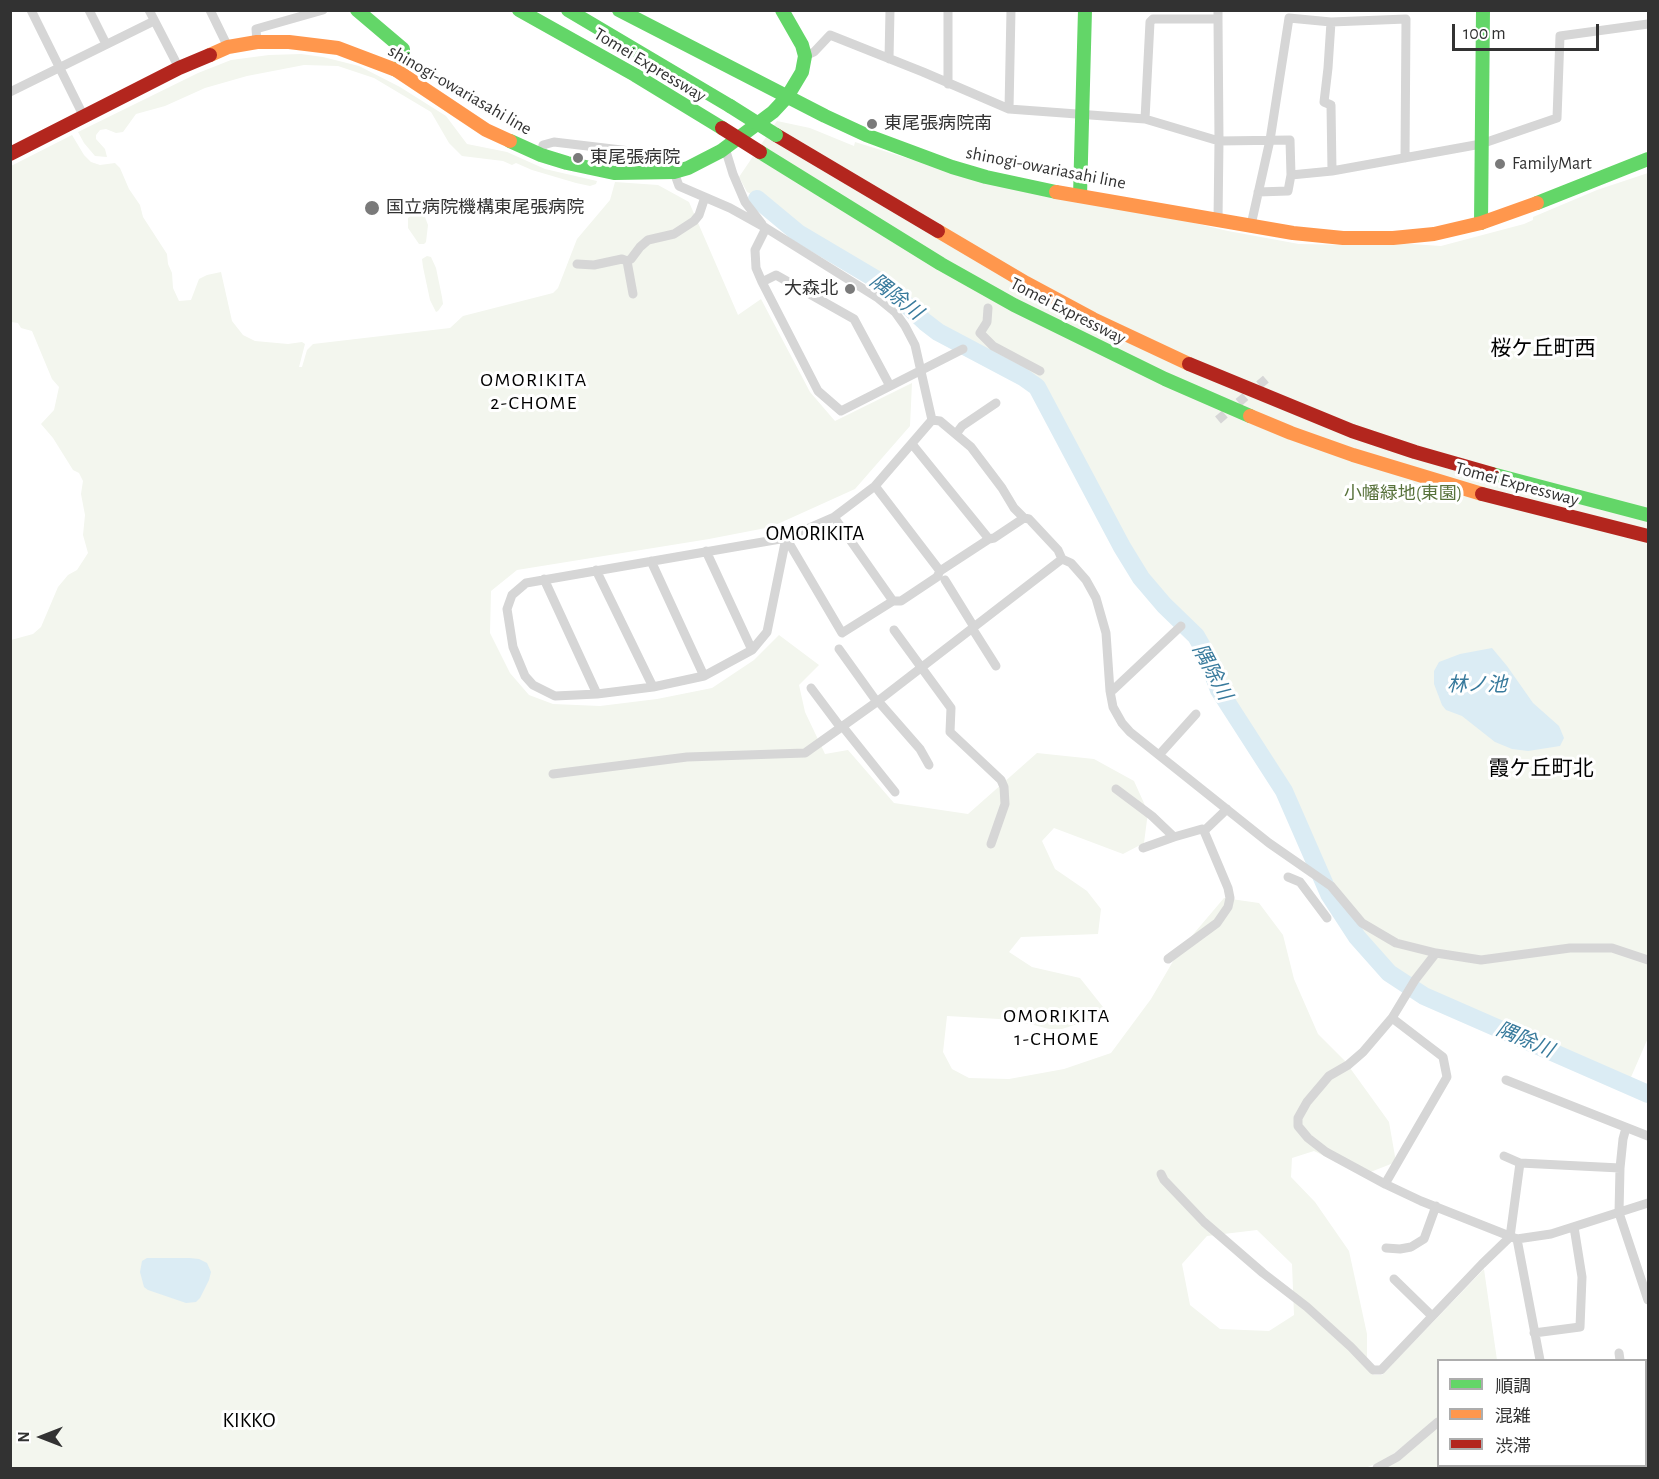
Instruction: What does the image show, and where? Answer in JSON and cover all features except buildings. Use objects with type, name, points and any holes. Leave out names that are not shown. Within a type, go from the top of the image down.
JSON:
[{"type":"main road","points":[[357,10],[403,49],[403,61],[396,70]]},
{"type":"main road","name":"Tomei Expressway","points":[[519,10],[635,75],[941,264],[1105,352],[1291,433],[1466,490],[1648,536]]},
{"type":"main road","name":"Tomei Expressway","points":[[568,10],[962,246],[1093,320],[1278,402],[1415,452],[1474,470],[1648,515]]},
{"type":"main road","points":[[619,10],[787,97],[802,72],[804,56],[802,45],[782,10]]},
{"type":"main road","points":[[1080,196],[1084,10]]},
{"type":"main road","points":[[1481,223],[1483,10]]},
{"type":"main road","name":"shinogi-owariasahi line","points":[[10,154],[179,68],[228,47],[257,42],[309,43],[338,48],[396,70],[486,130],[541,155],[567,163],[614,172],[670,172],[705,160],[725,148],[772,112],[787,97],[866,135],[941,164],[986,177],[1080,196],[1311,235],[1393,238],[1434,234],[1481,223],[1520,210],[1648,159]]},
{"type":"street","points":[[31,10],[84,117]]},
{"type":"street","points":[[89,10],[106,44]]},
{"type":"street","points":[[149,10],[179,68]]},
{"type":"street","points":[[210,10],[228,47]]},
{"type":"street","points":[[257,42],[256,29],[322,10]]},
{"type":"street","points":[[889,59],[890,10]]},
{"type":"street","points":[[948,10],[948,84]]},
{"type":"street","points":[[1009,109],[1011,10]]},
{"type":"street","points":[[1145,120],[1150,22],[1153,19],[1218,15],[1220,141],[1218,220]]},
{"type":"street","points":[[1251,225],[1270,140],[1288,18],[1330,22],[1406,19],[1405,158]]},
{"type":"street","points":[[11,90],[154,21]]},
{"type":"street","points":[[1330,22],[1328,68],[1323,102],[1331,105],[1332,171]]},
{"type":"street","points":[[1291,175],[1332,171],[1481,144],[1557,118],[1560,36],[1648,24]]},
{"type":"street","points":[[804,56],[814,52],[830,35],[1009,109],[1145,120],[1220,141],[1290,140],[1291,175],[1288,191],[1258,192]]},
{"type":"street","points":[[541,155],[543,145],[554,142],[655,154],[664,159],[679,186],[766,228],[879,298],[895,312],[915,345],[932,420]]},
{"type":"street","points":[[725,148],[745,202],[766,228]]},
{"type":"street","points":[[627,261],[648,240],[674,234],[694,220],[699,215],[705,197]]},
{"type":"street","points":[[766,228],[755,250],[756,268],[818,391],[841,411],[963,349]]},
{"type":"street","points":[[577,264],[594,265],[622,259],[627,261]]},
{"type":"street","points":[[627,261],[633,294]]},
{"type":"street","points":[[762,282],[776,275],[854,319],[890,386]]},
{"type":"street","points":[[988,308],[987,322],[980,333],[993,346],[1040,371]]},
{"type":"street","points":[[956,434],[962,426],[996,403]]},
{"type":"street","points":[[932,420],[940,421],[971,447],[1014,508],[1024,518],[1029,519],[1058,550],[1062,558],[1071,563],[1096,597],[1106,633],[1113,707],[1122,723],[1130,732],[1269,843],[1331,886],[1362,923],[1396,943],[1436,953],[1481,960],[1570,948],[1612,948],[1648,960]]},
{"type":"street","points":[[786,538],[767,632],[752,650],[704,676],[653,687],[597,694],[555,696],[533,685],[525,675],[513,647],[507,609],[512,595],[526,582],[786,538],[834,517],[874,486],[932,420]]},
{"type":"street","points":[[912,444],[988,539]]},
{"type":"street","points":[[874,486],[943,575],[996,666]]},
{"type":"street","points":[[834,517],[893,601]]},
{"type":"street","points":[[786,538],[842,633],[893,601],[901,601],[943,575],[988,539],[994,538],[1024,518]]},
{"type":"street","points":[[706,551],[752,650]]},
{"type":"street","points":[[553,774],[696,756],[804,753],[877,702],[1062,558]]},
{"type":"street","points":[[651,561],[704,676]]},
{"type":"street","points":[[596,570],[653,687]]},
{"type":"street","points":[[544,579],[597,694]]},
{"type":"street","points":[[1110,691],[1181,626]]},
{"type":"street","points":[[894,630],[951,708],[950,732],[1001,780],[1004,787],[1005,804],[990,844]]},
{"type":"street","points":[[839,649],[877,702],[920,749],[929,765]]},
{"type":"street","points":[[811,688],[895,792]]},
{"type":"street","points":[[1159,755],[1196,714]]},
{"type":"street","points":[[1116,789],[1152,816],[1174,837]]},
{"type":"street","points":[[1143,848],[1174,837],[1204,831],[1227,809]]},
{"type":"street","points":[[1168,959],[1217,923],[1228,907],[1230,898],[1228,888],[1204,831]]},
{"type":"street","points":[[1288,877],[1300,882],[1327,918]]},
{"type":"street","points":[[1436,953],[1415,980],[1392,1018],[1363,1052],[1348,1065],[1329,1076],[1307,1102],[1298,1118],[1298,1125],[1308,1138],[1326,1152],[1385,1185],[1514,1238],[1551,1234],[1648,1203]]},
{"type":"street","points":[[1385,1185],[1447,1077],[1443,1057],[1392,1018]]},
{"type":"street","points":[[1506,1080],[1648,1136]]},
{"type":"street","points":[[1626,1128],[1620,1168],[1619,1213],[1643,1269],[1648,1300]]},
{"type":"street","points":[[1504,1156],[1520,1163],[1620,1168]]},
{"type":"street","points":[[1520,1163],[1514,1238],[1540,1359]]},
{"type":"street","points":[[1161,1174],[1204,1222],[1307,1307],[1373,1370],[1381,1371],[1482,1264],[1514,1238]]},
{"type":"street","points":[[1386,1248],[1400,1249],[1424,1239],[1436,1206]]},
{"type":"street","points":[[1534,1333],[1580,1328],[1582,1276],[1574,1227]]},
{"type":"street","points":[[1394,1279],[1432,1316]]},
{"type":"street","points":[[1377,1468],[1398,1456],[1437,1423]]},
{"type":"green space","points":[[301,54],[359,66],[400,87],[446,116],[467,144],[507,152],[545,169],[597,181],[596,184],[590,186],[576,183],[516,163],[512,165],[503,161],[462,156],[449,143],[431,112],[374,78],[338,66],[304,65],[247,76],[205,88],[165,106],[136,114],[123,132],[116,133],[106,129],[100,130],[96,135],[107,157],[95,156],[78,132],[198,73],[231,60]]},
{"type":"green space","name":"小幡緑地(東園)","points":[[777,121],[810,128],[854,146],[855,142],[991,184],[1135,209],[1228,231],[1299,244],[1347,245],[1382,242],[1441,246],[1524,224],[1533,220],[1533,217],[1597,190],[1648,173],[1648,1038],[1628,1084],[1444,1004],[1400,980],[1359,935],[1313,868],[1287,797],[1219,684],[1198,626],[1181,622],[1164,612],[1139,581],[1111,534],[1028,376],[926,319],[877,276],[799,230],[760,198],[747,192],[739,177]]},
{"type":"green space","points":[[72,135],[91,162],[100,165],[115,163],[120,168],[129,189],[140,205],[143,217],[167,254],[173,288],[179,301],[191,300],[199,279],[221,272],[232,321],[243,335],[255,341],[288,344],[302,342],[305,344],[299,367],[302,367],[307,350],[313,344],[450,328],[463,316],[553,293],[558,288],[577,239],[610,200],[615,182],[658,185],[689,202],[738,315],[761,299],[810,392],[835,421],[912,383],[910,426],[855,489],[771,527],[517,570],[491,591],[490,633],[510,673],[529,695],[553,704],[600,706],[657,699],[712,688],[754,660],[779,635],[819,665],[799,685],[805,712],[825,754],[848,750],[894,803],[968,814],[1037,753],[1094,759],[1134,781],[1148,812],[1144,843],[1123,854],[1054,828],[1042,841],[1055,869],[1087,891],[1101,909],[1098,934],[1021,937],[1009,952],[1032,967],[1080,978],[1103,1007],[1090,1020],[1062,1029],[1049,1029],[999,1019],[947,1016],[943,1052],[952,1069],[969,1078],[1009,1079],[1064,1069],[1111,1053],[1151,999],[1179,951],[1224,898],[1259,903],[1283,935],[1294,979],[1318,1034],[1345,1061],[1389,1122],[1396,1162],[1368,1173],[1343,1165],[1314,1151],[1292,1158],[1291,1177],[1315,1202],[1349,1251],[1367,1334],[1367,1368],[1374,1375],[1382,1375],[1484,1269],[1497,1359],[1437,1359],[1437,1420],[1384,1461],[1365,1468],[11,1468],[11,640],[33,634],[41,627],[58,587],[68,575],[77,570],[88,553],[83,535],[85,515],[81,494],[83,481],[41,424],[54,410],[59,387],[52,379],[32,331],[21,328],[18,323],[11,322],[11,166]],"holes":[[[1257,1230],[1292,1264],[1294,1315],[1269,1331],[1220,1329],[1190,1305],[1182,1264],[1207,1236]]]},
{"type":"green space","points":[[415,212],[425,217],[428,225],[424,244],[419,244],[408,228],[408,218]]},
{"type":"green space","points":[[427,256],[431,257],[436,268],[442,297],[443,304],[436,312],[430,300],[423,267],[422,259]]},
{"type":"green space","points":[[1437,1427],[1437,1467],[1456,1467],[1455,1468],[1383,1468]]},
{"type":"water","name":"林ノ池","points":[[1492,648],[1533,703],[1559,726],[1564,738],[1560,746],[1528,751],[1512,749],[1495,742],[1462,716],[1446,710],[1442,705],[1434,684],[1434,671],[1439,662],[1460,654]]},
{"type":"water","points":[[147,1258],[190,1258],[207,1263],[211,1272],[200,1298],[196,1302],[186,1303],[144,1287],[140,1272],[142,1261]]},
{"type":"waterway","name":"隅除川","points":[[757,199],[798,233],[884,284],[938,332],[1023,377],[1037,387],[1122,547],[1141,578],[1164,605],[1196,636],[1204,650],[1219,690],[1284,791],[1329,894],[1357,937],[1389,973],[1424,996],[1648,1094]]},
{"type":"tunnel","points":[[1218,420],[1266,379]]},
{"type":"traffic: fast","points":[[357,10],[403,49],[403,61],[396,70]]},
{"type":"traffic: fast","points":[[519,10],[635,75],[722,128]]},
{"type":"traffic: fast","points":[[568,10],[730,106]]},
{"type":"traffic: fast","points":[[619,10],[866,135],[952,167],[1056,192]]},
{"type":"traffic: fast","points":[[510,141],[541,155],[614,173],[674,172],[688,168],[721,151],[773,112],[787,97],[802,72],[805,56],[802,45],[782,10]]},
{"type":"traffic: fast","points":[[1080,196],[1085,10]]},
{"type":"traffic: fast","points":[[1481,223],[1483,10]]},
{"type":"traffic: fast","points":[[730,106],[776,135]]},
{"type":"traffic: fast","points":[[760,152],[941,264],[1014,305],[1165,379],[1250,416]]},
{"type":"traffic: fast","points":[[1537,203],[1648,159]]},
{"type":"traffic: fast","points":[[1492,474],[1648,515]]},
{"type":"traffic: slow","points":[[210,55],[228,47],[257,42],[289,42],[338,48],[396,70],[486,130],[510,141]]},
{"type":"traffic: slow","points":[[1056,192],[1293,233],[1343,238],[1393,238],[1434,234],[1481,223],[1537,203]]},
{"type":"traffic: slow","points":[[938,231],[1093,319],[1189,364]]},
{"type":"traffic: slow","points":[[1250,416],[1353,455],[1482,494]]},
{"type":"traffic: jam","points":[[10,154],[179,68],[210,55]]},
{"type":"traffic: jam","points":[[722,128],[760,152]]},
{"type":"traffic: jam","points":[[776,135],[938,231]]},
{"type":"traffic: jam","points":[[1189,364],[1352,431],[1492,474]]},
{"type":"traffic: jam","points":[[1482,494],[1648,536]]},
{"type":"place","name":"東尾張病院南","points":[[872,124]]},
{"type":"place","name":"東尾張病院","points":[[578,158]]},
{"type":"place","name":"FamilyMart","points":[[1500,164]]},
{"type":"place","name":"国立病院機構東尾張病院","points":[[372,208]]},
{"type":"place","name":"大森北","points":[[850,289]]},
{"type":"district","name":"桜ケ丘町西","points":[[1543,349]]},
{"type":"district","name":"OMORIKITA 2-CHOME","points":[[534,392]]},
{"type":"district","name":"OMORIKITA","points":[[815,534]]},
{"type":"district","name":"霞ケ丘町北","points":[[1541,769]]},
{"type":"district","name":"OMORIKITA 1-CHOME","points":[[1057,1028]]},
{"type":"district","name":"KIKKO","points":[[249,1421]]}]
